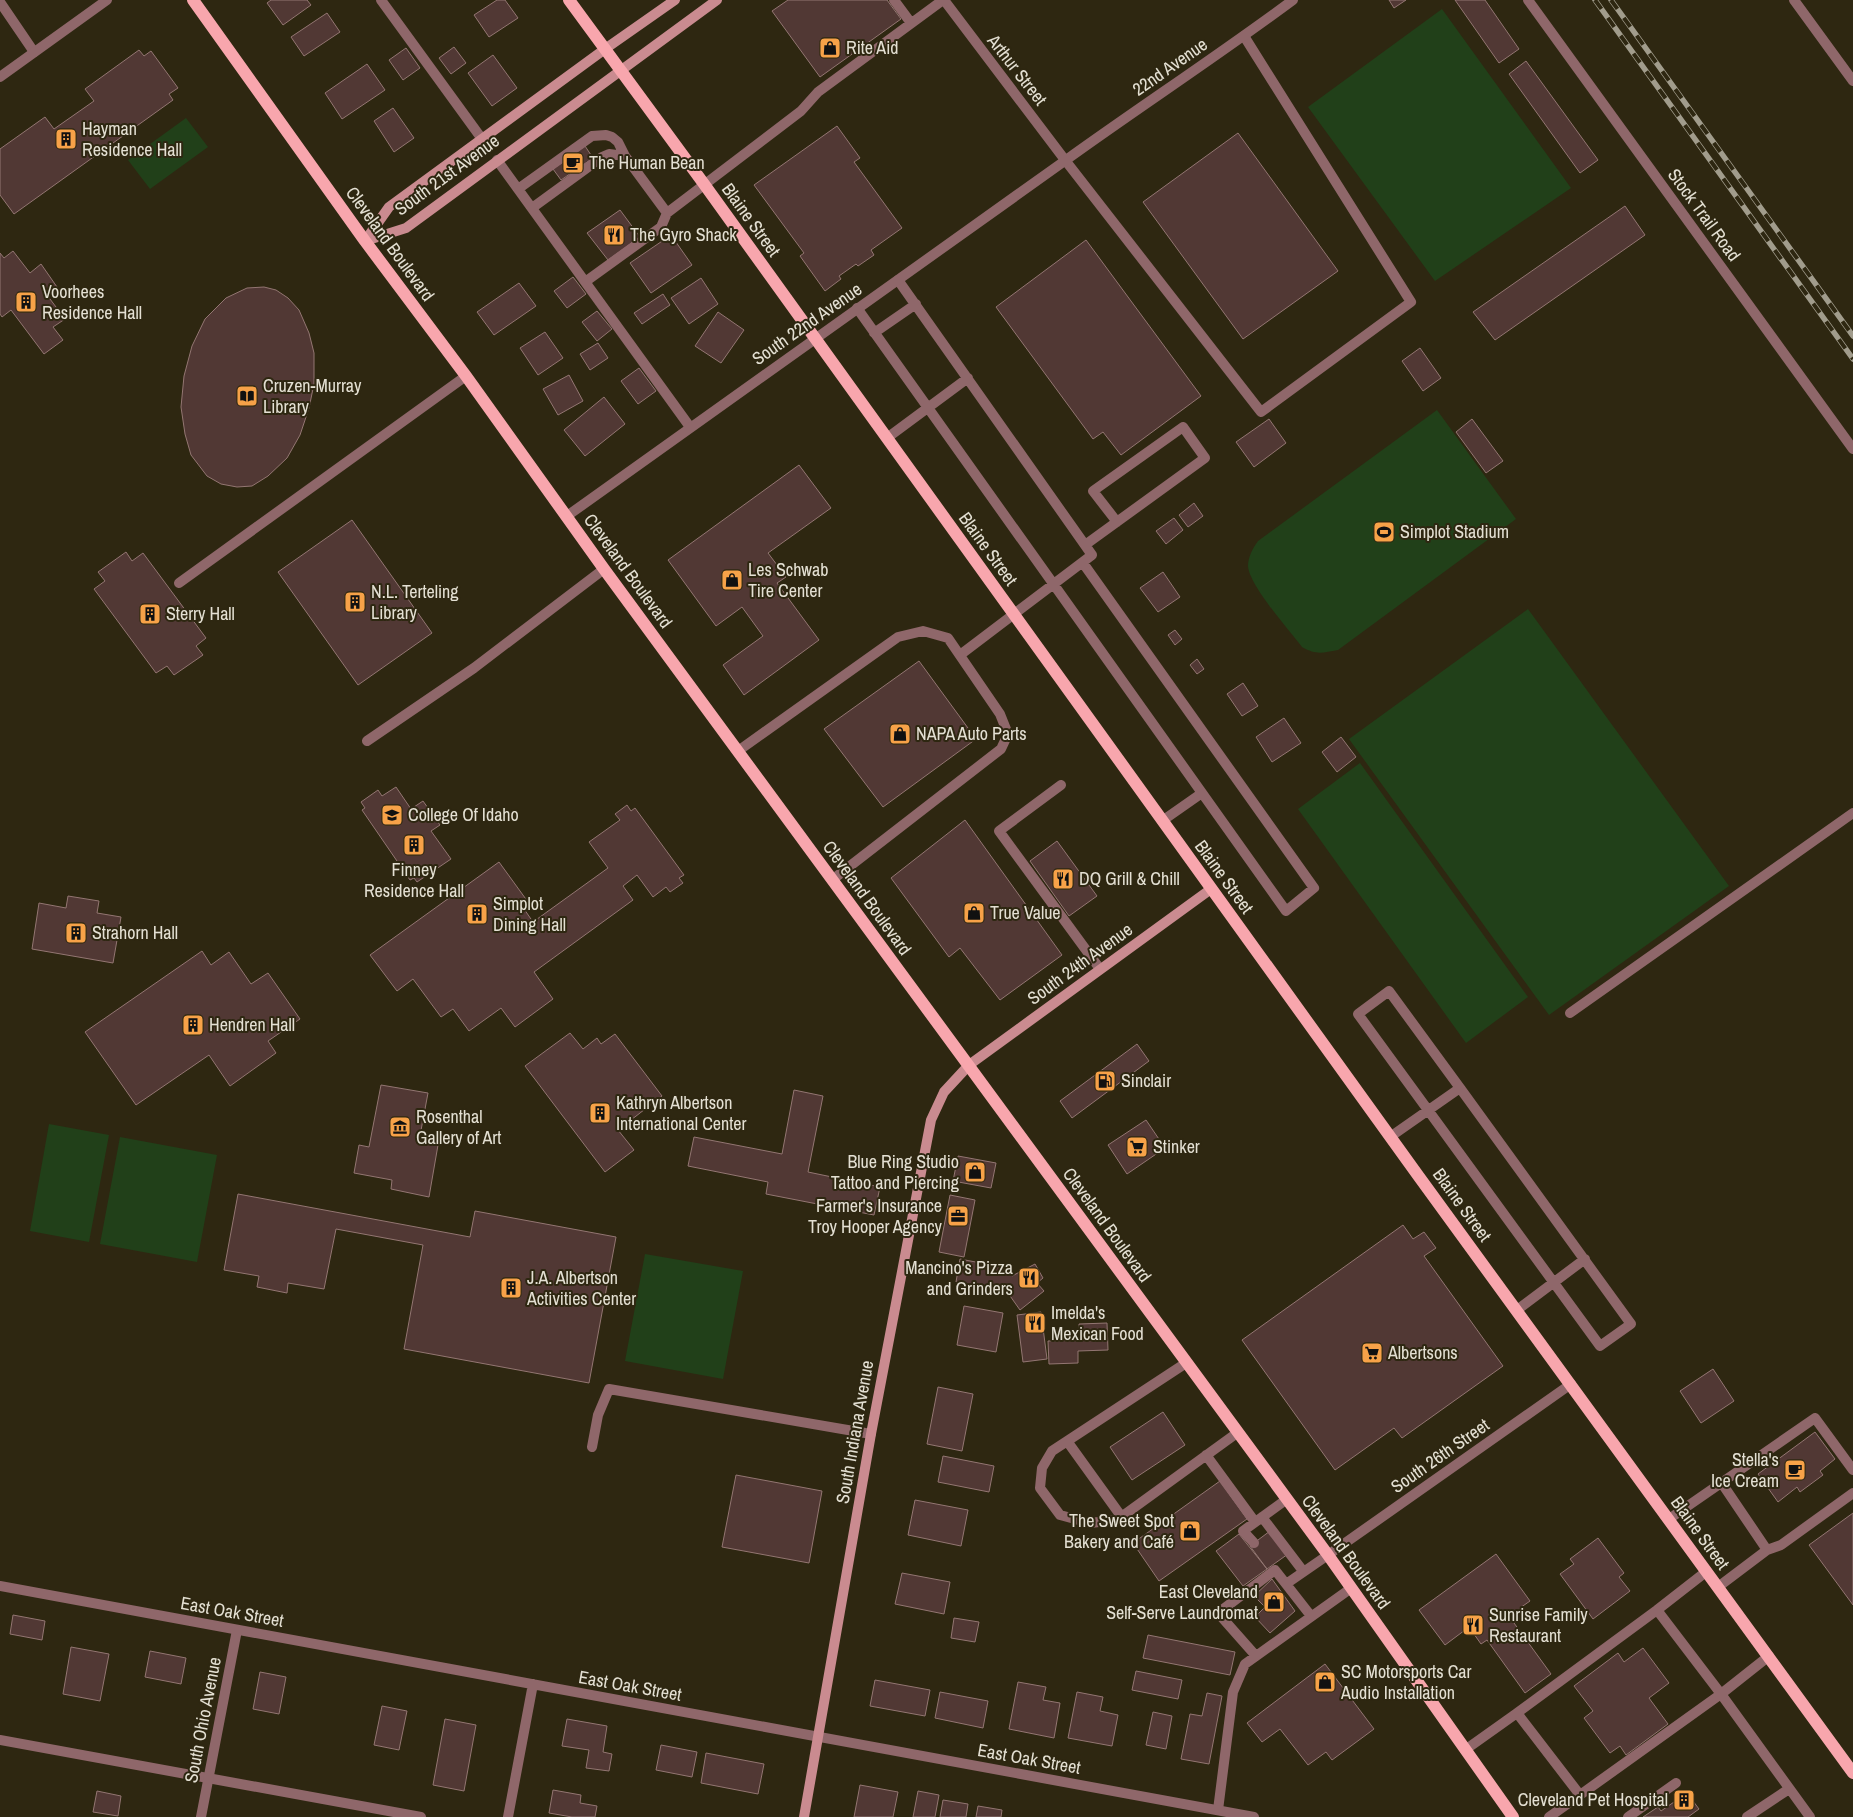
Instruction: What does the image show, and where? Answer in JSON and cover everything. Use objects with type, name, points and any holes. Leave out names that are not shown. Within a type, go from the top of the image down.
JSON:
[{"type":"main road","name":"Cleveland Boulevard","points":[[193,0],[365,241],[466,376],[604,569],[1328,1555],[1513,1817]]},
{"type":"main road","name":"Blaine Street","points":[[569,0],[704,184],[1390,1137],[1853,1774]]},
{"type":"main road","name":"South 21st Avenue","points":[[365,241],[389,207],[605,49],[676,0]]},
{"type":"main road","name":"South 21st Avenue","points":[[365,241],[406,228],[717,0]]},
{"type":"main road","name":"South 24th Avenue","points":[[969,1065],[1211,889]]},
{"type":"main road","name":"South Indiana Avenue","points":[[804,1817],[871,1434],[931,1120],[944,1092],[969,1065]]},
{"type":"street","points":[[0,77],[108,0]]},
{"type":"street","points":[[381,0],[482,139]]},
{"type":"street","points":[[894,0],[911,24]]},
{"type":"street","points":[[585,282],[661,227],[666,213],[801,111],[818,92],[943,0]]},
{"type":"street","name":"Arthur Street","points":[[943,0],[1261,412],[1411,302],[1244,36]]},
{"type":"street","name":"22nd Avenue","points":[[1066,160],[1293,0]]},
{"type":"street","name":"Stock Trail Road","points":[[1528,0],[1853,449]]},
{"type":"street","points":[[1794,0],[1853,81]]},
{"type":"street","points":[[0,2],[34,52]]},
{"type":"street","points":[[518,189],[592,136],[599,134],[612,137],[618,142],[625,156],[666,213]]},
{"type":"street","points":[[532,208],[602,157],[609,154],[625,156]]},
{"type":"street","points":[[497,160],[690,427]]},
{"type":"street","name":"South 22nd Avenue","points":[[567,516],[1066,160]]},
{"type":"street","points":[[898,280],[1092,555],[960,655]]},
{"type":"street","points":[[874,332],[916,304]]},
{"type":"street","points":[[857,308],[1286,910],[1314,888],[1083,563]]},
{"type":"street","points":[[180,583],[466,376]]},
{"type":"street","points":[[886,438],[968,378]]},
{"type":"street","points":[[1085,545],[1205,458],[1183,427],[1093,492],[1116,522]]},
{"type":"street","points":[[367,741],[474,668],[604,569]]},
{"type":"street","points":[[738,751],[898,636],[924,631],[948,638],[1000,714],[1008,734],[1001,749],[832,880]]},
{"type":"street","points":[[1061,785],[999,830],[1100,970]]},
{"type":"street","points":[[1162,821],[1202,793]]},
{"type":"street","points":[[1570,1012],[1853,813]]},
{"type":"street","points":[[1389,992],[1460,1088],[1631,1324],[1600,1346],[1358,1014],[1389,992]]},
{"type":"street","points":[[1390,1137],[1460,1088]]},
{"type":"street","points":[[1517,1310],[1585,1259]]},
{"type":"street","points":[[1186,1363],[1052,1451],[1042,1468],[1040,1488],[1060,1514],[1090,1523],[1117,1520],[1237,1433]]},
{"type":"street","name":"South 26th Street","points":[[1286,1584],[1571,1384]]},
{"type":"street","points":[[592,1447],[598,1415],[609,1389],[871,1434]]},
{"type":"street","points":[[1669,1519],[1815,1418],[1853,1470]]},
{"type":"street","points":[[1067,1442],[1121,1516]]},
{"type":"street","points":[[1206,1455],[1258,1520],[1303,1571]]},
{"type":"street","points":[[1721,1482],[1768,1550]]},
{"type":"street","points":[[1718,1587],[1768,1550],[1781,1545],[1853,1493]]},
{"type":"street","points":[[1254,1543],[1243,1531],[1286,1499]]},
{"type":"street","points":[[1256,1656],[1218,1613],[1273,1568],[1311,1616]]},
{"type":"street","points":[[1465,1750],[1658,1610],[1707,1571]]},
{"type":"street","name":"East Oak Street","points":[[0,1586],[1254,1817]]},
{"type":"street","points":[[1218,1810],[1233,1692],[1245,1664],[1350,1588]]},
{"type":"street","points":[[1658,1610],[1810,1817]]},
{"type":"street","name":"South Ohio Avenue","points":[[201,1817],[237,1630]]},
{"type":"street","points":[[1549,1817],[1721,1694],[1769,1656]]},
{"type":"street","points":[[508,1817],[533,1684]]},
{"type":"street","points":[[1517,1714],[1580,1795]]},
{"type":"street","points":[[0,1740],[421,1817]]},
{"type":"street","points":[[1628,1817],[1676,1783]]},
{"type":"street","points":[[1747,1817],[1789,1789]]},
{"type":"green space","points":[[1442,9],[1571,188],[1435,281],[1308,107]]},
{"type":"green space","points":[[186,118],[208,147],[150,189],[128,160]]},
{"type":"green space","name":"Simplot Stadium","points":[[1437,410],[1516,519],[1338,650],[1319,653],[1302,647],[1279,619],[1250,574],[1248,563],[1254,547],[1258,541]]},
{"type":"green space","points":[[1528,609],[1729,886],[1549,1015],[1349,739]]},
{"type":"green space","points":[[1360,763],[1528,997],[1466,1043],[1298,809]]},
{"type":"green space","points":[[49,1124],[109,1135],[89,1242],[30,1231]]},
{"type":"green space","points":[[120,1137],[217,1155],[197,1262],[100,1244]]},
{"type":"green space","points":[[645,1254],[743,1271],[723,1379],[625,1361]]},
{"type":"building","points":[[271,0],[307,0],[311,5],[283,25],[267,3]]},
{"type":"building","points":[[497,0],[505,0],[518,18],[489,37],[474,15]]},
{"type":"building","name":"Rite Aid","points":[[788,0],[887,0],[901,19],[820,77],[772,11]]},
{"type":"building","points":[[1389,0],[1406,0],[1394,8]]},
{"type":"building","points":[[1455,0],[1485,0],[1519,49],[1499,63]]},
{"type":"building","points":[[327,13],[340,32],[304,56],[291,37]]},
{"type":"building","points":[[454,47],[466,63],[451,74],[439,58]]},
{"type":"building","points":[[406,48],[420,68],[403,80],[389,60]]},
{"type":"building","name":"Hayman Residence Hall","points":[[139,50],[144,56],[151,51],[178,88],[169,94],[173,100],[14,214],[0,195],[0,149],[45,117],[54,129],[94,101],[85,89]]},
{"type":"building","points":[[493,55],[517,88],[492,106],[468,73]]},
{"type":"building","points":[[1526,61],[1598,160],[1580,173],[1509,74]]},
{"type":"building","points":[[367,64],[385,90],[342,119],[325,93]]},
{"type":"building","points":[[393,108],[414,138],[394,152],[374,121]]},
{"type":"building","points":[[837,126],[860,158],[854,162],[902,228],[871,250],[874,255],[858,266],[856,264],[839,276],[841,279],[825,291],[800,256],[804,253],[754,185]]},
{"type":"building","points":[[1238,133],[1338,271],[1243,339],[1143,202]]},
{"type":"building","name":"The Human Bean","points":[[585,146],[593,158],[561,180],[553,169]]},
{"type":"building","points":[[1625,206],[1645,235],[1495,340],[1473,312]]},
{"type":"building","name":"The Gyro Shack","points":[[620,210],[640,237],[608,260],[587,233]]},
{"type":"building","points":[[671,235],[692,265],[651,293],[630,263]]},
{"type":"building","points":[[1086,240],[1201,396],[1121,455],[1103,432],[1093,439],[996,307]]},
{"type":"building","name":"Voorhees Residence Hall","points":[[13,251],[30,273],[41,264],[57,287],[47,295],[65,319],[53,327],[63,340],[44,354],[11,310],[2,317],[0,314],[0,253],[4,258]]},
{"type":"building","points":[[573,277],[586,294],[567,308],[554,291]]},
{"type":"building","points":[[701,278],[718,304],[689,324],[671,298]]},
{"type":"building","points":[[519,283],[536,306],[494,335],[477,312]]},
{"type":"building","name":"Cruzen-Murray Library","points":[[264,287],[276,290],[288,298],[299,310],[309,333],[314,353],[314,384],[309,408],[300,435],[287,458],[268,476],[252,486],[237,487],[221,484],[207,476],[191,455],[185,434],[181,407],[184,376],[192,346],[205,319],[226,298],[247,288]]},
{"type":"building","points":[[663,294],[670,305],[642,324],[634,313]]},
{"type":"building","points":[[597,311],[612,329],[597,341],[582,322]]},
{"type":"building","points":[[718,312],[744,330],[721,363],[695,346]]},
{"type":"building","points":[[545,332],[563,358],[538,375],[520,348]]},
{"type":"building","points":[[598,343],[608,358],[590,370],[580,354]]},
{"type":"building","points":[[1420,348],[1441,378],[1423,391],[1402,361]]},
{"type":"building","points":[[639,368],[656,391],[638,404],[621,381]]},
{"type":"building","points":[[569,375],[583,401],[558,415],[543,389]]},
{"type":"building","points":[[604,397],[625,424],[585,456],[564,430]]},
{"type":"building","points":[[1269,419],[1286,443],[1254,467],[1236,442]]},
{"type":"building","points":[[1472,419],[1503,461],[1486,473],[1456,432]]},
{"type":"building","name":"Les Schwab Tire Center","points":[[799,465],[831,508],[768,553],[786,577],[777,583],[819,640],[744,695],[723,665],[763,636],[742,607],[716,626],[668,560]]},
{"type":"building","points":[[1194,503],[1203,516],[1188,527],[1179,515]]},
{"type":"building","points":[[1174,518],[1183,530],[1166,544],[1156,531]]},
{"type":"building","name":"N.L. Terteling Library","points":[[352,520],[432,633],[358,685],[278,572]]},
{"type":"building","name":"Sterry Hall","points":[[126,552],[132,561],[143,553],[206,638],[196,646],[203,655],[174,675],[167,666],[156,673],[94,589],[105,581],[98,572]]},
{"type":"building","points":[[1163,572],[1180,597],[1158,612],[1140,588]]},
{"type":"building","points":[[1175,630],[1182,639],[1175,645],[1168,635]]},
{"type":"building","points":[[1197,659],[1204,669],[1197,674],[1190,665]]},
{"type":"building","name":"NAPA Auto Parts","points":[[919,661],[976,739],[883,807],[824,729]]},
{"type":"building","points":[[1243,683],[1258,706],[1242,716],[1227,694]]},
{"type":"building","points":[[1284,718],[1301,743],[1272,762],[1256,737]]},
{"type":"building","points":[[1341,737],[1356,757],[1337,772],[1322,752]]},
{"type":"building","name":"Finney Residence Hall","points":[[396,787],[411,809],[423,801],[440,825],[431,831],[451,859],[417,882],[414,878],[410,880],[362,810],[365,808],[361,802],[378,790],[382,796]]},
{"type":"building","name":"Simplot Dining Hall","points":[[627,805],[631,811],[635,808],[684,875],[679,878],[683,883],[670,892],[666,887],[653,897],[637,875],[623,886],[633,900],[534,972],[553,999],[515,1027],[501,1008],[469,1031],[453,1009],[441,1017],[413,979],[397,991],[370,955],[499,862],[528,902],[522,906],[533,922],[608,868],[589,842],[620,820],[615,814]]},
{"type":"building","name":"True Value","points":[[965,820],[1062,955],[1000,1000],[960,948],[949,957],[891,878]]},
{"type":"building","name":"DQ Grill & Chill","points":[[1057,841],[1097,896],[1069,916],[1030,861]]},
{"type":"building","name":"Strahorn Hall","points":[[68,896],[99,901],[97,913],[121,917],[113,963],[32,949],[39,903],[66,908]]},
{"type":"building","name":"Hendren Hall","points":[[202,951],[211,965],[229,952],[251,984],[268,973],[300,1019],[268,1041],[276,1053],[230,1086],[209,1055],[136,1105],[85,1032]]},
{"type":"building","name":"Kathryn Albertson International Center","points":[[570,1033],[583,1049],[597,1038],[601,1044],[615,1034],[662,1096],[618,1130],[634,1150],[605,1172],[525,1066]]},
{"type":"building","name":"Sinclair","points":[[1137,1044],[1149,1061],[1072,1118],[1060,1101]]},
{"type":"building","points":[[381,1085],[428,1093],[419,1141],[438,1145],[429,1197],[391,1189],[392,1180],[354,1173],[359,1145],[369,1147]]},
{"type":"building","points":[[794,1090],[823,1096],[808,1172],[880,1187],[874,1215],[766,1194],[768,1182],[688,1166],[694,1137],[782,1154]]},
{"type":"building","name":"Stinker","points":[[1146,1120],[1165,1148],[1127,1174],[1108,1145]]},
{"type":"building","name":"Blue Ring Studio Tattoo and Piercing","points":[[958,1156],[996,1163],[991,1188],[953,1181]]},
{"type":"building","name":"J.A. Albertson Activities Center","points":[[238,1194],[470,1237],[475,1211],[616,1237],[589,1383],[404,1349],[423,1245],[336,1229],[324,1289],[288,1283],[287,1293],[257,1287],[259,1276],[224,1270]]},
{"type":"building","points":[[950,1195],[975,1200],[964,1257],[939,1252]]},
{"type":"building","name":"Albertsons","points":[[1403,1225],[1413,1239],[1424,1232],[1436,1248],[1424,1256],[1503,1366],[1402,1438],[1394,1428],[1335,1470],[1242,1340]]},
{"type":"building","points":[[960,1259],[1012,1269],[1012,1276],[1035,1264],[1043,1278],[1037,1283],[1044,1291],[1020,1310],[1008,1293],[956,1282]]},
{"type":"building","points":[[964,1306],[1003,1313],[996,1352],[957,1345]]},
{"type":"building","points":[[1041,1312],[1047,1359],[1023,1362],[1017,1315]]},
{"type":"building","points":[[1107,1323],[1108,1350],[1078,1351],[1078,1363],[1049,1364],[1048,1341],[1080,1340],[1079,1324]]},
{"type":"building","points":[[1713,1369],[1734,1401],[1701,1423],[1680,1391]]},
{"type":"building","points":[[938,1387],[973,1394],[962,1451],[927,1444]]},
{"type":"building","points":[[1163,1412],[1185,1445],[1132,1480],[1110,1447]]},
{"type":"building","points":[[1815,1432],[1835,1459],[1820,1471],[1823,1475],[1800,1492],[1797,1487],[1778,1502],[1758,1474]]},
{"type":"building","points":[[943,1456],[994,1466],[989,1492],[938,1482]]},
{"type":"building","points":[[736,1475],[822,1491],[809,1563],[722,1547]]},
{"type":"building","name":"The Sweet Spot Bakery and Café","points":[[1220,1481],[1247,1519],[1159,1581],[1133,1543]]},
{"type":"building","points":[[915,1500],[968,1510],[961,1546],[908,1535]]},
{"type":"building","points":[[1853,1513],[1853,1605],[1809,1545]]},
{"type":"building","points":[[1270,1531],[1288,1554],[1267,1569],[1250,1546]]},
{"type":"building","points":[[1239,1534],[1267,1569],[1243,1586],[1216,1551]]},
{"type":"building","points":[[1598,1538],[1624,1573],[1619,1577],[1630,1591],[1593,1619],[1560,1574],[1574,1564],[1570,1559]]},
{"type":"building","name":"Sunrise Family Restaurant","points":[[1496,1554],[1530,1601],[1520,1608],[1525,1615],[1514,1623],[1551,1674],[1525,1693],[1487,1640],[1481,1644],[1469,1627],[1445,1645],[1419,1610]]},
{"type":"building","points":[[902,1573],[950,1582],[944,1614],[895,1604]]},
{"type":"building","name":"East Cleveland Self-Serve Laundromat","points":[[1272,1579],[1295,1611],[1270,1633],[1255,1617],[1265,1607],[1254,1596]]},
{"type":"building","points":[[13,1615],[45,1621],[42,1640],[10,1634]]},
{"type":"building","points":[[954,1618],[979,1622],[975,1642],[951,1638]]},
{"type":"building","points":[[1148,1635],[1235,1652],[1230,1675],[1143,1658]]},
{"type":"building","points":[[71,1647],[109,1654],[100,1701],[63,1694]]},
{"type":"building","points":[[1643,1648],[1669,1683],[1649,1698],[1668,1724],[1626,1755],[1620,1746],[1610,1753],[1584,1718],[1593,1711],[1574,1686],[1618,1653],[1624,1662]]},
{"type":"building","points":[[150,1651],[186,1658],[181,1684],[145,1677]]},
{"type":"building","points":[[1325,1664],[1374,1729],[1332,1760],[1326,1752],[1308,1765],[1280,1729],[1262,1742],[1247,1723]]},
{"type":"building","points":[[1136,1671],[1182,1680],[1178,1699],[1132,1690]]},
{"type":"building","points":[[260,1672],[286,1677],[279,1714],[253,1709]]},
{"type":"building","points":[[875,1680],[930,1690],[925,1716],[870,1706]]},
{"type":"building","points":[[1018,1682],[1046,1687],[1043,1700],[1060,1703],[1054,1738],[1009,1729]]},
{"type":"building","points":[[940,1692],[988,1701],[983,1728],[935,1718]]},
{"type":"building","points":[[1077,1692],[1103,1697],[1100,1711],[1118,1715],[1112,1746],[1068,1738]]},
{"type":"building","points":[[1207,1693],[1222,1696],[1209,1764],[1181,1759],[1190,1714],[1202,1716]]},
{"type":"building","points":[[382,1706],[407,1711],[399,1750],[374,1745]]},
{"type":"building","points":[[1153,1712],[1172,1716],[1166,1749],[1146,1745]]},
{"type":"building","points":[[445,1719],[476,1725],[464,1791],[433,1785]]},
{"type":"building","points":[[567,1719],[607,1726],[603,1752],[612,1754],[609,1771],[586,1768],[589,1750],[562,1746]]},
{"type":"building","points":[[661,1745],[697,1752],[692,1777],[656,1770]]},
{"type":"building","points":[[706,1753],[764,1764],[758,1794],[701,1783]]},
{"type":"building","points":[[860,1785],[898,1792],[893,1817],[854,1817]]},
{"type":"building","points":[[553,1790],[581,1795],[580,1803],[597,1806],[595,1817],[572,1817],[549,1813]]},
{"type":"building","points":[[97,1791],[121,1796],[118,1816],[93,1812]]},
{"type":"building","points":[[918,1791],[939,1795],[935,1817],[913,1817]]},
{"type":"building","name":"Cleveland Pet Hospital","points":[[1687,1793],[1699,1809],[1688,1817],[1643,1817],[1658,1807],[1661,1811]]},
{"type":"building","points":[[943,1800],[968,1804],[966,1817],[940,1817]]},
{"type":"building","points":[[978,1806],[1002,1810],[1001,1817],[976,1817]]},
{"type":"railway","points":[[1595,0],[1853,359]]},
{"type":"railway","points":[[1611,0],[1853,336]]},
{"type":"place","name":"Rite Aid","points":[[830,48]]},
{"type":"place","name":"Hayman Residence Hall","points":[[66,139]]},
{"type":"place","name":"The Human Bean","points":[[573,163]]},
{"type":"place","name":"The Gyro Shack","points":[[614,235]]},
{"type":"place","name":"Voorhees Residence Hall","points":[[26,302]]},
{"type":"place","name":"Cruzen-Murray Library","points":[[247,396]]},
{"type":"place","name":"Simplot Stadium","points":[[1384,532]]},
{"type":"place","name":"Les Schwab Tire Center","points":[[732,580]]},
{"type":"place","name":"N.L. Terteling Library","points":[[355,602]]},
{"type":"place","name":"Sterry Hall","points":[[150,614]]},
{"type":"place","name":"NAPA Auto Parts","points":[[900,734]]},
{"type":"place","name":"College Of Idaho","points":[[392,815]]},
{"type":"place","name":"Finney Residence Hall","points":[[414,845]]},
{"type":"place","name":"DQ Grill & Chill","points":[[1063,879]]},
{"type":"place","name":"True Value","points":[[974,913]]},
{"type":"place","name":"Simplot Dining Hall","points":[[477,914]]},
{"type":"place","name":"Strahorn Hall","points":[[76,933]]},
{"type":"place","name":"Hendren Hall","points":[[193,1025]]},
{"type":"place","name":"Sinclair","points":[[1105,1081]]},
{"type":"place","name":"Kathryn Albertson International Center","points":[[600,1113]]},
{"type":"place","name":"Rosenthal Gallery of Art","points":[[400,1127]]},
{"type":"place","name":"Stinker","points":[[1137,1147]]},
{"type":"place","name":"Blue Ring Studio Tattoo and Piercing","points":[[975,1172]]},
{"type":"place","name":"Farmer's Insurance Troy Hooper Agency","points":[[958,1216]]},
{"type":"place","name":"Mancino's Pizza and Grinders","points":[[1029,1278]]},
{"type":"place","name":"J.A. Albertson Activities Center","points":[[511,1288]]},
{"type":"place","name":"Imelda's Mexican Food","points":[[1035,1323]]},
{"type":"place","name":"Albertsons","points":[[1372,1353]]},
{"type":"place","name":"Stella's Ice Cream","points":[[1795,1470]]},
{"type":"place","name":"The Sweet Spot Bakery and Café","points":[[1190,1531]]},
{"type":"place","name":"East Cleveland Self-Serve Laundromat","points":[[1274,1602]]},
{"type":"place","name":"Sunrise Family Restaurant","points":[[1473,1625]]},
{"type":"place","name":"SC Motorsports Car Audio Installation","points":[[1325,1682]]},
{"type":"place","name":"Cleveland Pet Hospital","points":[[1684,1800]]}]
